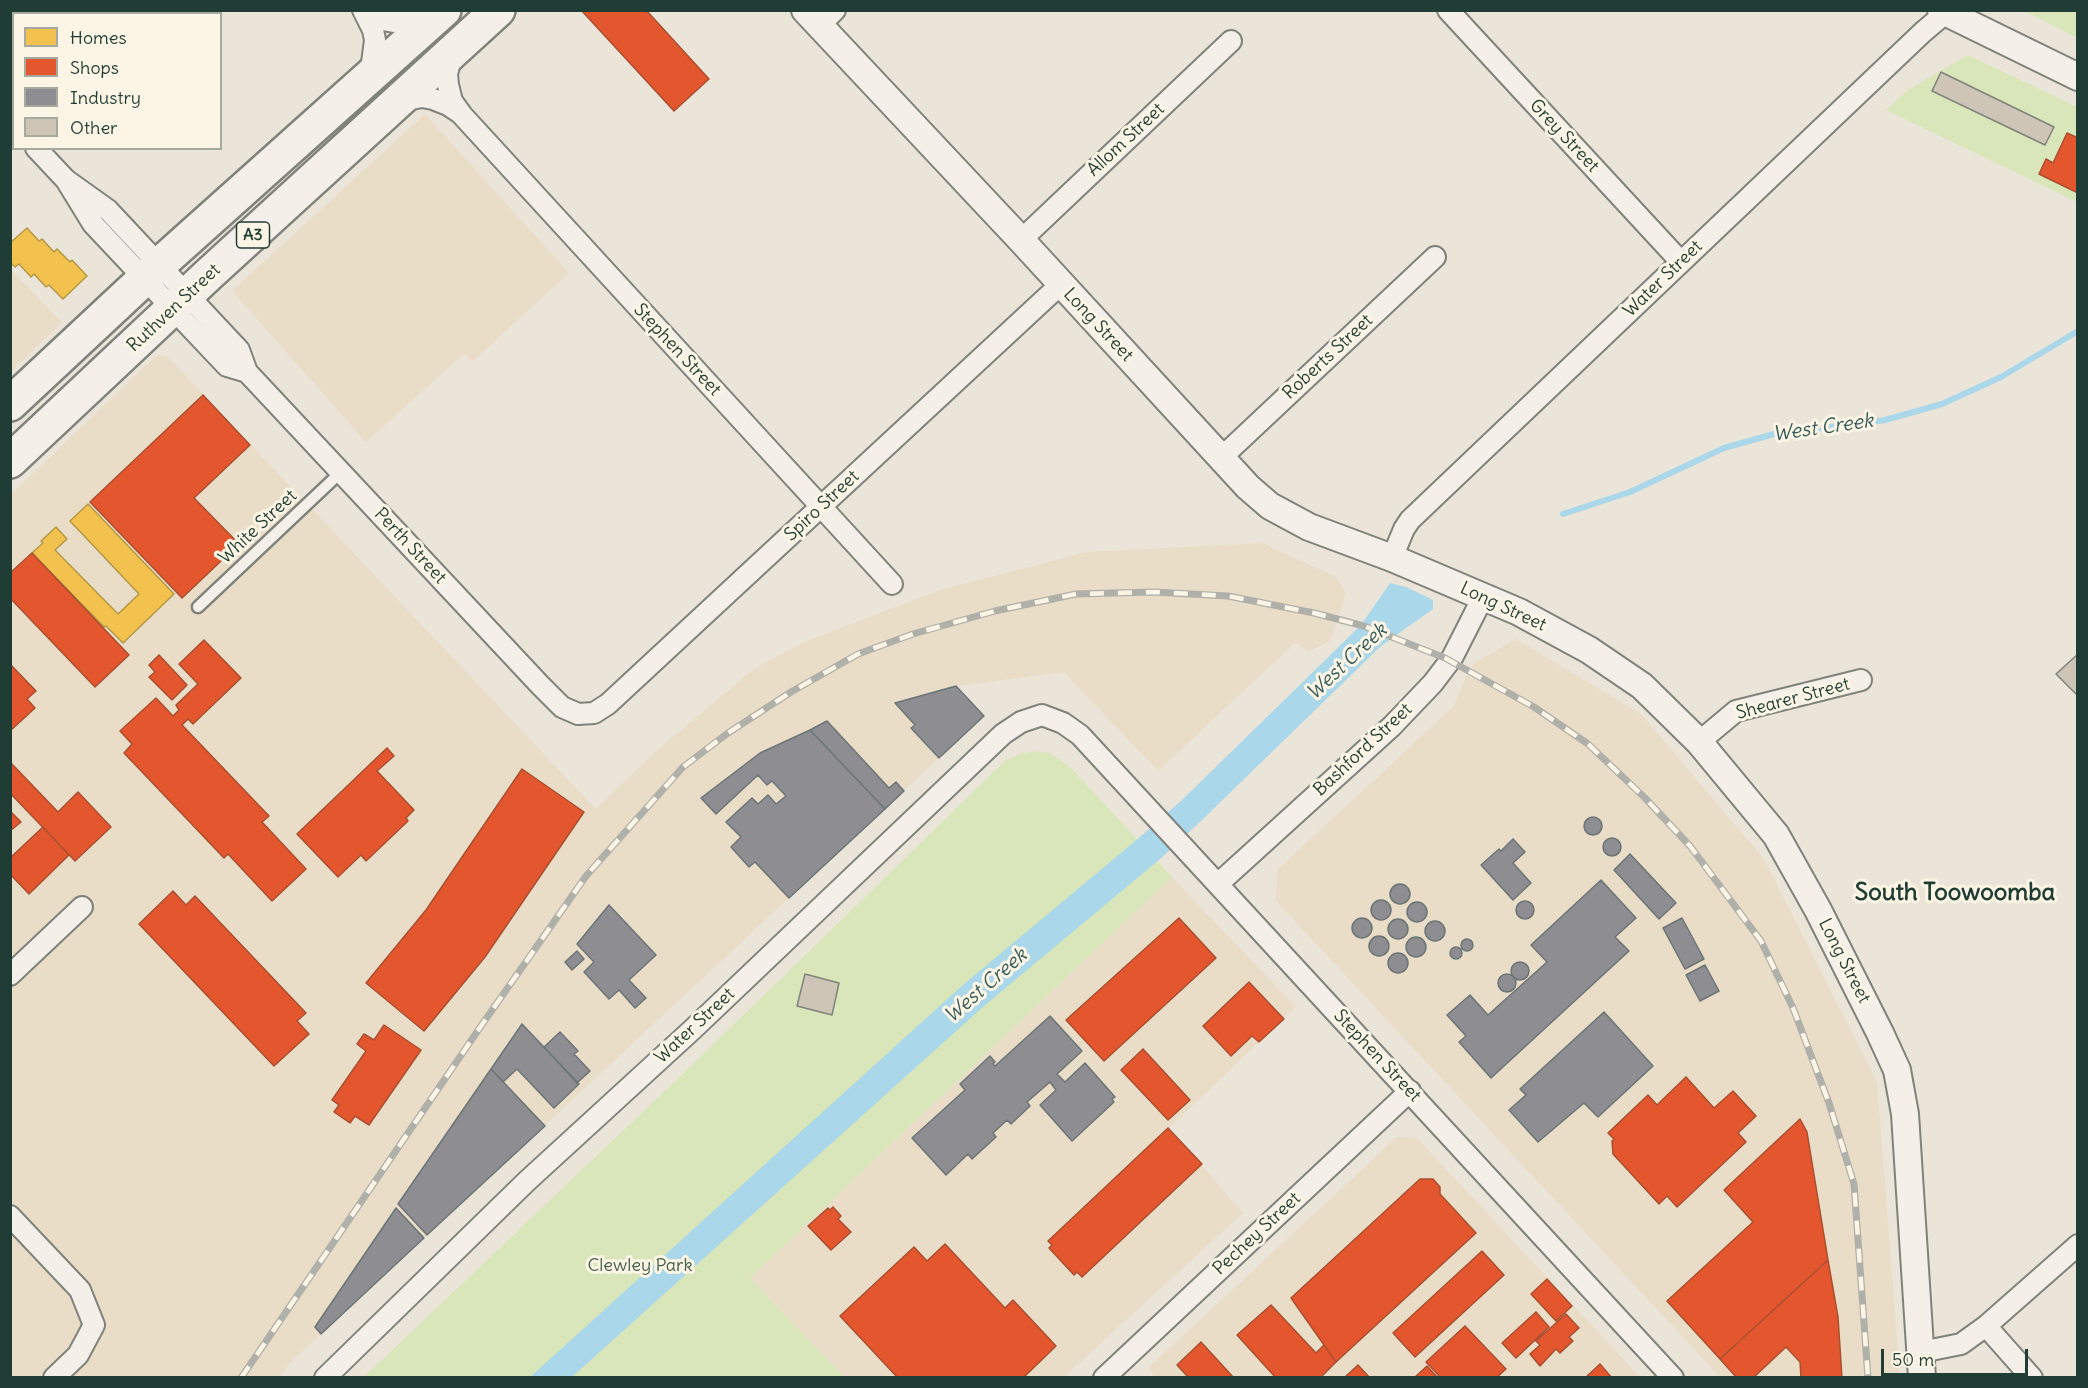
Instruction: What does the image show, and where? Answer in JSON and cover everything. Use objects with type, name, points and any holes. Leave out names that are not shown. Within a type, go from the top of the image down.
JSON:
[{"type":"highway","name":"Ruthven Street","points":[[10,461],[498,10]]},
{"type":"highway","name":"A3","points":[[10,404],[152,272],[442,12]]},
{"type":"street","points":[[365,10],[383,20],[394,22],[417,22],[442,12]]},
{"type":"street","points":[[362,84],[375,52],[373,30],[365,10]]},
{"type":"street","name":"Grey Street","points":[[1448,10],[1681,262]]},
{"type":"street","points":[[1945,11],[2078,77]]},
{"type":"street","name":"Water Street","points":[[1392,558],[1410,520],[1945,11]]},
{"type":"street","name":"Long Street","points":[[820,16],[1061,284],[1248,487],[1270,506],[1309,527],[1392,558],[1519,612],[1589,650],[1642,686],[1699,742],[1776,835],[1818,910],[1897,1070],[1905,1114],[1922,1377]]},
{"type":"street","name":"Allom Street","points":[[1021,240],[1232,40]]},
{"type":"street","name":"Stephen Street","points":[[453,51],[447,74],[448,85],[452,101],[462,115],[892,585]]},
{"type":"street","name":"Stephen Street","points":[[400,101],[422,97],[433,99],[448,105],[462,115]]},
{"type":"street","name":"Perth Street","points":[[38,150],[66,180],[93,224],[152,272],[180,302],[239,350],[247,372],[540,685],[562,707],[578,714]]},
{"type":"street","name":"Roberts Street","points":[[1222,457],[1435,257]]},
{"type":"street","name":"Spiro Street","points":[[578,714],[594,713],[608,704],[1061,284]]},
{"type":"street","name":"Bashford Street","points":[[1219,884],[1392,726],[1433,683],[1452,658],[1483,597]]},
{"type":"street","name":"Shearer Street","points":[[1699,742],[1736,711],[1861,680]]},
{"type":"street","name":"Water Street","points":[[325,1377],[527,1181],[693,1029],[1003,734],[1021,722],[1041,716],[1063,723],[1080,735]]},
{"type":"street","name":"Stephen Street","points":[[1080,735],[1673,1377]]},
{"type":"street","points":[[10,975],[82,907]]},
{"type":"street","name":"Pechey Street","points":[[1104,1377],[1410,1091]]},
{"type":"street","points":[[10,1216],[80,1290],[94,1325],[78,1355],[54,1377]]},
{"type":"street","points":[[1921,1352],[1961,1344],[1986,1326],[2078,1245]]},
{"type":"street","points":[[1986,1326],[2032,1377]]},
{"type":"lane","name":"White Street","points":[[198,607],[341,472]]},
{"type":"shaded area","points":[[425,114],[569,273],[473,361],[464,354],[366,442],[232,291]]},
{"type":"shaded area","points":[[11,269],[62,323],[11,371]]},
{"type":"shaded area","points":[[159,355],[168,357],[596,809],[656,751],[755,668],[809,640],[943,589],[1087,552],[1263,543],[1336,577],[1346,593],[1330,641],[1308,652],[1295,643],[1158,771],[1064,672],[957,686],[984,716],[290,1363],[280,1377],[11,1378],[11,494]]},
{"type":"shaded area","points":[[1516,639],[1641,714],[1764,859],[1877,1082],[1900,1377],[1720,1377],[1276,901],[1277,870],[1454,706],[1465,678],[1474,663]]},
{"type":"shaded area","points":[[1172,877],[1296,1007],[1169,1128],[1243,1213],[1064,1377],[844,1377],[750,1278]]},
{"type":"shaded area","points":[[1397,1137],[1417,1138],[1640,1377],[1157,1378],[1148,1368]]},
{"type":"green space","points":[[2025,11],[2077,11],[2077,38]]},
{"type":"green space","points":[[1968,55],[2077,107],[2077,202],[1886,110],[1908,90]]},
{"type":"green space","name":"Clewley Park","points":[[1037,751],[1050,753],[1070,767],[1172,877],[750,1278],[844,1377],[363,1378],[691,1066],[1006,760],[1023,753]]},
{"type":"water","points":[[1390,583],[1406,587],[1433,600],[1433,609],[1381,646],[1160,859],[984,1006],[572,1377],[529,1378],[964,984],[1183,799],[1361,625]]},
{"type":"building: Homes","points":[[27,228],[54,252],[57,249],[70,262],[72,260],[87,276],[63,299],[49,285],[46,287],[34,274],[31,277],[19,264],[15,267],[10,262],[10,243]]},
{"type":"building: Homes","points":[[88,504],[174,594],[123,643],[106,626],[104,627],[32,553],[56,527],[67,539],[55,550],[118,614],[139,594],[70,521]]},
{"type":"building: Shops","points":[[581,10],[646,10],[709,79],[674,111]]},
{"type":"building: Shops","points":[[2067,133],[2078,138],[2078,193],[2039,174],[2046,159],[2053,163]]},
{"type":"building: Shops","points":[[203,395],[250,445],[194,498],[239,544],[182,598],[90,502]]},
{"type":"building: Shops","points":[[32,553],[129,655],[95,687],[10,598],[10,573]]},
{"type":"building: Shops","points":[[204,640],[241,678],[193,724],[188,719],[182,725],[269,816],[262,822],[306,869],[272,901],[228,854],[224,858],[124,753],[132,744],[120,731],[156,698],[173,716],[179,710],[176,705],[198,684],[179,664]]},
{"type":"building: Shops","points":[[159,655],[187,685],[172,700],[149,677],[155,672],[149,665]]},
{"type":"building: Shops","points":[[10,664],[36,691],[27,699],[35,708],[10,731]]},
{"type":"building: Shops","points":[[387,748],[394,756],[377,771],[414,810],[406,818],[408,821],[366,861],[361,855],[338,877],[297,834]]},
{"type":"building: Shops","points":[[11,763],[58,812],[78,792],[111,827],[75,861],[10,793]]},
{"type":"building: Shops","points":[[522,769],[584,812],[485,957],[424,1031],[366,983],[426,910]]},
{"type":"building: Shops","points":[[10,811],[21,822],[10,831]]},
{"type":"building: Shops","points":[[43,827],[69,855],[29,894],[10,874],[10,858]]},
{"type":"building: Shops","points":[[173,891],[186,905],[195,896],[306,1013],[297,1021],[309,1034],[274,1066],[139,924]]},
{"type":"building: Shops","points":[[1179,918],[1216,958],[1104,1061],[1066,1020]]},
{"type":"building: Shops","points":[[1249,982],[1284,1019],[1259,1042],[1252,1036],[1231,1056],[1203,1026]]},
{"type":"building: Shops","points":[[384,1025],[421,1050],[369,1125],[355,1116],[350,1123],[334,1112],[339,1105],[332,1100],[366,1051],[357,1044],[364,1034],[374,1040]]},
{"type":"building: Shops","points":[[1143,1049],[1190,1100],[1168,1120],[1121,1070]]},
{"type":"building: Shops","points":[[1686,1077],[1714,1108],[1733,1091],[1756,1116],[1738,1133],[1746,1142],[1677,1207],[1667,1196],[1659,1204],[1613,1154],[1612,1141],[1614,1139],[1608,1133],[1648,1095],[1657,1105]]},
{"type":"building: Shops","points":[[1800,1119],[1807,1132],[1828,1260],[1720,1359],[1667,1301],[1753,1222],[1724,1190]]},
{"type":"building: Shops","points":[[1168,1128],[1202,1164],[1082,1277],[1077,1272],[1074,1275],[1049,1248],[1052,1245],[1048,1241]]},
{"type":"building: Shops","points":[[1420,1179],[1433,1179],[1440,1187],[1440,1194],[1476,1233],[1336,1362],[1291,1298]]},
{"type":"building: Shops","points":[[833,1207],[841,1216],[838,1219],[851,1232],[831,1250],[808,1226],[828,1208],[830,1210]]},
{"type":"building: Shops","points":[[945,1244],[1005,1308],[1013,1300],[1056,1346],[1023,1378],[898,1378],[840,1316],[914,1247],[927,1261]]},
{"type":"building: Shops","points":[[1482,1251],[1504,1275],[1415,1357],[1393,1333]]},
{"type":"building: Shops","points":[[1828,1260],[1838,1317],[1842,1378],[1801,1378],[1800,1362],[1786,1347],[1753,1378],[1737,1378],[1720,1359]]},
{"type":"building: Shops","points":[[1547,1279],[1572,1306],[1556,1321],[1531,1294]]},
{"type":"building: Shops","points":[[1271,1305],[1316,1353],[1324,1345],[1336,1362],[1320,1378],[1276,1378],[1237,1335]]},
{"type":"building: Shops","points":[[1536,1312],[1549,1327],[1516,1358],[1502,1343]]},
{"type":"building: Shops","points":[[1566,1314],[1579,1328],[1569,1337],[1573,1341],[1560,1353],[1556,1349],[1540,1366],[1530,1354],[1540,1345],[1536,1341]]},
{"type":"building: Shops","points":[[1465,1326],[1506,1369],[1496,1378],[1441,1378],[1426,1362]]},
{"type":"building: Shops","points":[[1201,1342],[1234,1378],[1189,1378],[1177,1365]]},
{"type":"building: Shops","points":[[1600,1364],[1612,1378],[1585,1378]]},
{"type":"building: Shops","points":[[1358,1365],[1370,1378],[1344,1378]]},
{"type":"building: Shops","points":[[1427,1366],[1438,1378],[1414,1378]]},
{"type":"building: Industry","points":[[956,686],[984,716],[939,758],[911,728],[915,725],[895,703]]},
{"type":"building: Industry","points":[[827,721],[889,788],[896,782],[904,791],[885,809],[810,730]]},
{"type":"building: Industry","points":[[810,730],[885,809],[789,898],[755,862],[749,867],[731,847],[741,837],[726,822],[752,798],[758,804],[768,795],[776,804],[786,796],[772,781],[767,785],[758,775],[716,814],[701,798],[760,753]]},
{"type":"building: Industry","points":[[1593,817],[1599,820],[1602,826],[1599,832],[1593,835],[1587,832],[1584,826],[1587,820]]},
{"type":"building: Industry","points":[[1612,838],[1618,841],[1621,847],[1618,853],[1612,856],[1606,853],[1603,847],[1606,841]]},
{"type":"building: Industry","points":[[1513,839],[1525,852],[1513,863],[1531,883],[1513,900],[1481,865]]},
{"type":"building: Industry","points":[[1630,854],[1676,903],[1659,919],[1614,870]]},
{"type":"building: Industry","points":[[1601,880],[1636,918],[1615,937],[1629,951],[1491,1078],[1459,1042],[1466,1036],[1447,1015],[1470,995],[1488,1015],[1547,962],[1531,945]]},
{"type":"building: Industry","points":[[1400,884],[1407,887],[1410,894],[1407,901],[1400,904],[1393,901],[1390,894],[1393,887]]},
{"type":"building: Industry","points":[[1381,900],[1388,903],[1391,910],[1388,917],[1381,920],[1374,917],[1371,910],[1374,903]]},
{"type":"building: Industry","points":[[1525,901],[1531,904],[1534,910],[1531,916],[1525,919],[1519,916],[1516,910],[1519,904]]},
{"type":"building: Industry","points":[[1417,902],[1424,905],[1427,912],[1424,919],[1417,922],[1410,919],[1407,912],[1410,905]]},
{"type":"building: Industry","points":[[609,905],[656,955],[629,980],[646,998],[635,1008],[619,990],[609,999],[584,972],[594,962],[577,944]]},
{"type":"building: Industry","points":[[1362,918],[1369,921],[1372,928],[1369,935],[1362,938],[1355,935],[1352,928],[1355,921]]},
{"type":"building: Industry","points":[[1682,918],[1704,959],[1685,969],[1663,928]]},
{"type":"building: Industry","points":[[1398,919],[1405,922],[1408,929],[1405,936],[1398,939],[1391,936],[1388,929],[1391,922]]},
{"type":"building: Industry","points":[[1435,921],[1442,924],[1445,931],[1442,938],[1435,941],[1428,938],[1425,931],[1428,924]]},
{"type":"building: Industry","points":[[1379,936],[1386,939],[1389,946],[1386,953],[1379,956],[1372,953],[1369,946],[1372,939]]},
{"type":"building: Industry","points":[[1416,937],[1423,940],[1426,947],[1423,954],[1416,957],[1409,954],[1406,947],[1409,940]]},
{"type":"building: Industry","points":[[1469,939],[1473,945],[1469,951],[1465,951],[1461,943]]},
{"type":"building: Industry","points":[[1458,947],[1462,953],[1458,959],[1454,959],[1450,951]]},
{"type":"building: Industry","points":[[577,951],[584,959],[572,970],[565,962]]},
{"type":"building: Industry","points":[[1398,953],[1405,956],[1408,963],[1405,970],[1398,973],[1391,970],[1388,963],[1391,956]]},
{"type":"building: Industry","points":[[1520,962],[1526,965],[1529,971],[1526,977],[1520,980],[1514,977],[1511,971],[1514,965]]},
{"type":"building: Industry","points":[[1705,965],[1719,991],[1700,1001],[1686,975]]},
{"type":"building: Industry","points":[[1507,974],[1513,977],[1516,983],[1513,989],[1507,992],[1501,989],[1498,983],[1501,977]]},
{"type":"building: Industry","points":[[1604,1012],[1653,1066],[1598,1117],[1584,1103],[1538,1142],[1509,1110],[1526,1095],[1520,1089]]},
{"type":"building: Industry","points":[[1050,1016],[1082,1051],[1057,1074],[1065,1082],[1085,1063],[1115,1097],[1112,1099],[1114,1102],[1072,1141],[1040,1105],[1056,1090],[1050,1082],[1027,1102],[1030,1106],[1011,1124],[1007,1120],[993,1133],[996,1137],[972,1159],[968,1154],[946,1175],[912,1138],[965,1090],[960,1084],[990,1056],[995,1066]]},
{"type":"building: Industry","points":[[522,1024],[579,1084],[554,1108],[517,1069],[503,1082],[491,1069]]},
{"type":"building: Industry","points":[[560,1032],[578,1051],[574,1054],[590,1071],[577,1083],[544,1047]]},
{"type":"building: Industry","points":[[491,1069],[545,1126],[427,1235],[398,1204]]},
{"type":"building: Industry","points":[[396,1208],[424,1238],[321,1334],[315,1327]]},
{"type":"building: Other","points":[[1941,72],[2054,127],[2045,145],[1932,91]]},
{"type":"building: Other","points":[[2078,654],[2078,696],[2056,674]]},
{"type":"building: Other","points":[[805,974],[839,983],[832,1015],[797,1006]]},
{"type":"waterway","name":"West Creek","points":[[1563,514],[1630,492],[1724,448],[1774,434],[1885,420],[1942,404],[2001,377],[2078,331]]},
{"type":"railway","points":[[241,1378],[586,876],[683,767],[728,733],[791,692],[858,654],[913,634],[995,611],[1076,594],[1153,592],[1228,596],[1314,613],[1364,626],[1445,658],[1534,707],[1588,744],[1644,797],[1690,846],[1761,941],[1793,1008],[1829,1103],[1854,1184],[1868,1378]]},
{"type":"district","name":"South Toowoomba","points":[[1955,893]]}]
